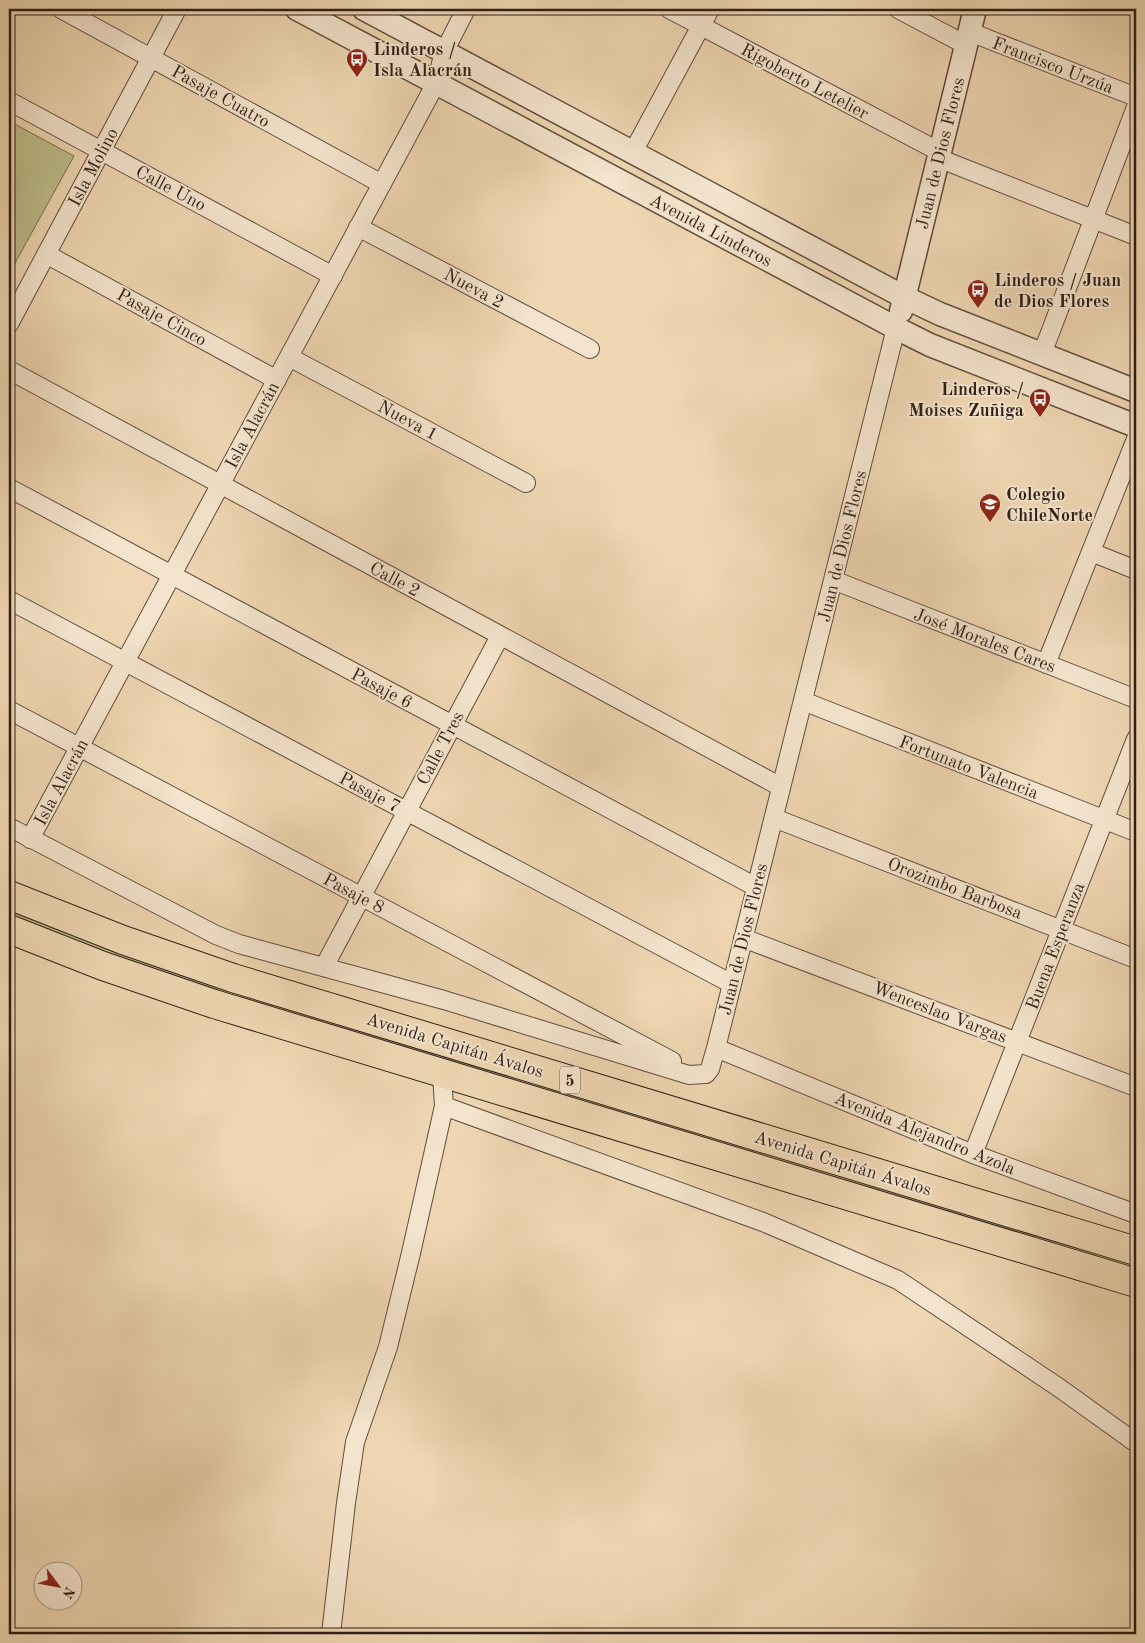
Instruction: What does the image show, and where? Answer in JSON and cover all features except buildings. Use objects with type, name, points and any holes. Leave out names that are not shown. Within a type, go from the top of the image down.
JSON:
[{"type":"highway","name":"Avenida Capitán Ávalos","points":[[9,895],[141,946],[233,978],[1136,1251]]},
{"type":"highway","name":"Avenida Capitán Ávalos","points":[[9,929],[103,966],[189,996],[1136,1283]]},
{"type":"street","name":"Pasaje Cuatro","points":[[61,9],[382,184]]},
{"type":"street","name":"Isla Molino","points":[[9,324],[177,9]]},
{"type":"street","name":"Avenida Linderos","points":[[297,9],[930,345],[1136,426]]},
{"type":"street","name":"Avenida Linderos","points":[[364,9],[904,297],[940,314],[1136,391]]},
{"type":"street","name":"Isla Alacrán","points":[[30,839],[436,83],[444,52],[466,9]]},
{"type":"street","name":"Rigoberto Letelier","points":[[670,9],[939,155],[1093,220],[1136,236]]},
{"type":"street","points":[[633,152],[710,9]]},
{"type":"street","name":"Francisco Urzúa","points":[[898,9],[968,39],[1136,97]]},
{"type":"street","name":"Juan de Dios Flores","points":[[699,1075],[706,1074],[710,1069],[716,1048],[976,9]]},
{"type":"street","name":"Calle Uno","points":[[9,101],[333,276]]},
{"type":"street","points":[[1042,354],[1136,107]]},
{"type":"street","name":"Nueva 2","points":[[358,228],[590,349]]},
{"type":"street","name":"Pasaje Cinco","points":[[46,254],[277,380]]},
{"type":"street","name":"Nueva 1","points":[[289,357],[526,483]]},
{"type":"street","name":"Calle 2","points":[[9,370],[781,787]]},
{"type":"street","points":[[1046,664],[1136,439]]},
{"type":"street","name":"Pasaje 6","points":[[9,488],[756,887]]},
{"type":"street","points":[[1091,552],[1136,570]]},
{"type":"street","name":"José Morales Cares","points":[[833,580],[1136,699]]},
{"type":"street","name":"Pasaje 7","points":[[9,600],[732,984]]},
{"type":"street","name":"Calle Tres","points":[[324,967],[500,636]]},
{"type":"street","name":"Fortunato Valencia","points":[[803,701],[1136,832]]},
{"type":"street","name":"Pasaje 8","points":[[9,710],[699,1075]]},
{"type":"street","name":"Buena Esperanza","points":[[973,1154],[1136,739]]},
{"type":"street","name":"Orozimbo Barbosa","points":[[774,818],[1136,958]]},
{"type":"street","points":[[9,827],[216,935],[240,944],[444,1000],[689,1075],[699,1075]]},
{"type":"street","name":"Wenceslao Vargas","points":[[743,938],[1136,1087]]},
{"type":"street","name":"Avenida Alejandro Azola","points":[[716,1048],[973,1154],[1136,1214]]},
{"type":"street","points":[[331,1634],[355,1442],[388,1347],[431,1169],[444,1106],[442,1074]]},
{"type":"street","points":[[444,1106],[763,1222],[898,1280],[1058,1386],[1136,1443]]},
{"type":"green space","points":[[9,121],[74,156],[9,274]]},
{"type":"green space","points":[[9,904],[1136,1258],[1136,1275],[414,1057],[9,920]]},
{"type":"place","name":"Linderos / Isla Alacrán","points":[[357,78]]},
{"type":"place","name":"Linderos / Juan de Dios Flores","points":[[978,309]]},
{"type":"place","name":"Linderos / Moises Zuñiga","points":[[1040,418]]},
{"type":"place","name":"Colegio ChileNorte","points":[[990,523]]}]
